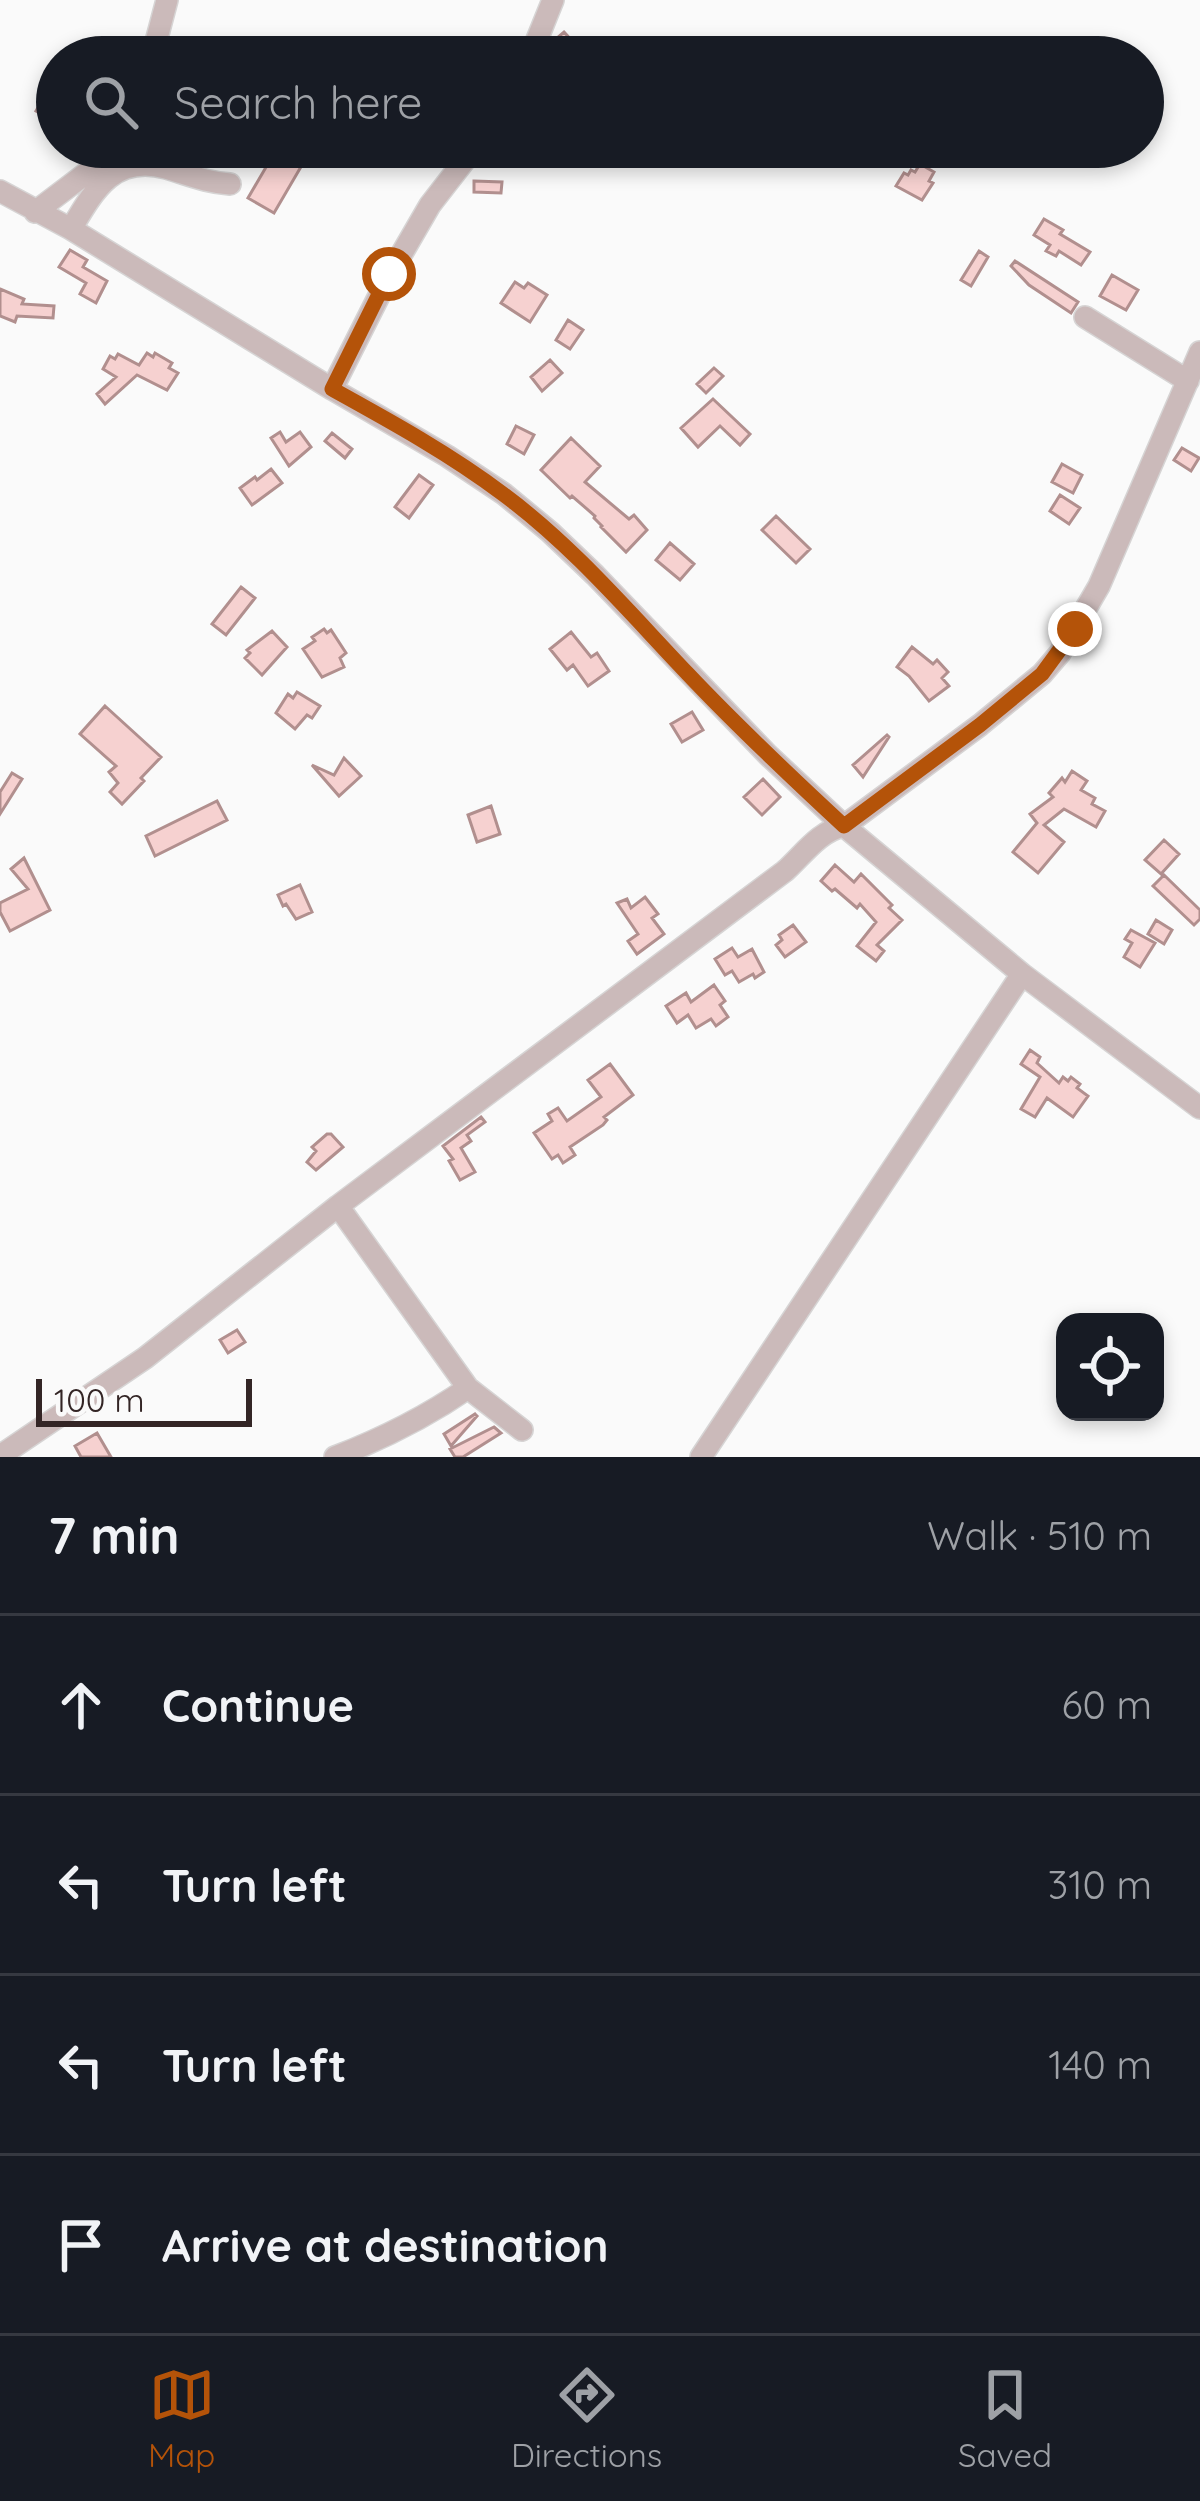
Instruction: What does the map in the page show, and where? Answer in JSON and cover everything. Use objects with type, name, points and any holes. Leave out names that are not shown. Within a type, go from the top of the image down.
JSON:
[{"type":"street","points":[[158,36],[167,0]]},
{"type":"street","points":[[538,36],[553,0]]},
{"type":"street","points":[[35,212],[93,168]]},
{"type":"street","points":[[71,229],[85,205],[122,168]]},
{"type":"street","points":[[174,168],[205,182],[230,184]]},
{"type":"street","points":[[332,389],[389,274],[459,168]]},
{"type":"street","points":[[0,191],[71,229],[504,494],[631,610],[767,755],[844,826],[1022,974],[1200,1108]]},
{"type":"street","points":[[1085,316],[1188,381]]},
{"type":"street","points":[[0,1456],[145,1358],[338,1206],[784,871],[820,837],[844,826],[1042,674],[1099,586],[1200,352]]},
{"type":"street","points":[[701,1457],[1022,974]]},
{"type":"street","points":[[338,1206],[468,1388],[522,1430]]},
{"type":"street","points":[[334,1457],[377,1441],[468,1388]]},
{"type":"building","points":[[266,168],[300,168],[274,213],[248,198]]},
{"type":"building","points":[[927,168],[934,172],[922,200],[896,186],[904,173]]},
{"type":"building","points":[[474,181],[502,182],[501,193],[474,192]]},
{"type":"building","points":[[1044,219],[1090,252],[1081,265],[1059,251],[1056,256],[1046,251],[1050,245],[1034,235]]},
{"type":"building","points":[[70,250],[87,260],[83,267],[107,281],[96,303],[80,294],[86,283],[59,267]]},
{"type":"building","points":[[979,251],[988,257],[971,286],[961,280]]},
{"type":"building","points":[[1015,261],[1078,302],[1071,313],[1029,285],[1011,266]]},
{"type":"building","points":[[1112,275],[1138,290],[1126,310],[1100,296]]},
{"type":"building","points":[[515,282],[524,288],[528,283],[547,295],[530,322],[501,303]]},
{"type":"building","points":[[0,289],[24,299],[22,304],[54,306],[53,318],[17,316],[15,322],[0,316]]},
{"type":"building","points":[[568,320],[583,330],[570,349],[556,340]]},
{"type":"building","points":[[147,353],[172,363],[169,368],[178,373],[167,390],[137,375],[105,404],[97,394],[116,377],[103,369],[110,356],[115,359],[118,354],[139,365]]},
{"type":"building","points":[[550,360],[562,373],[542,391],[531,377]]},
{"type":"building","points":[[714,368],[723,376],[706,393],[697,384]]},
{"type":"building","points":[[713,399],[750,434],[740,445],[720,426],[698,447],[681,428]]},
{"type":"building","points":[[516,426],[534,435],[524,454],[507,444]]},
{"type":"building","points":[[280,432],[286,442],[300,432],[311,447],[289,466],[271,438]]},
{"type":"building","points":[[332,433],[352,449],[345,458],[325,441]]},
{"type":"building","points":[[571,438],[600,466],[585,482],[629,519],[634,515],[647,530],[626,552],[595,516],[541,470]]},
{"type":"building","points":[[1182,448],[1199,458],[1191,471],[1174,460]]},
{"type":"building","points":[[1062,464],[1082,475],[1073,493],[1052,482]]},
{"type":"building","points":[[271,469],[282,483],[252,505],[240,488]]},
{"type":"building","points":[[419,475],[433,485],[409,518],[395,507]]},
{"type":"building","points":[[1060,495],[1080,508],[1069,524],[1050,511]]},
{"type":"building","points":[[776,516],[810,549],[796,563],[762,530]]},
{"type":"building","points":[[670,543],[694,564],[680,580],[656,560]]},
{"type":"building","points":[[241,587],[255,598],[226,635],[212,624]]},
{"type":"building","points":[[324,629],[331,630],[346,653],[340,658],[344,667],[322,677],[303,649]]},
{"type":"building","points":[[272,631],[287,647],[262,675],[245,658],[250,653],[247,650]]},
{"type":"building","points":[[571,632],[591,657],[597,653],[609,671],[588,686],[573,665],[567,670],[550,649]]},
{"type":"building","points":[[912,647],[948,672],[942,678],[949,686],[929,701],[897,667]]},
{"type":"building","points":[[297,692],[320,706],[295,729],[276,713],[288,694],[293,698]]},
{"type":"building","points":[[105,706],[161,757],[122,804],[110,792],[118,783],[109,772],[116,766],[80,734]]},
{"type":"building","points":[[692,712],[703,730],[682,742],[671,724]]},
{"type":"building","points":[[889,737],[863,777],[853,765]]},
{"type":"building","points":[[344,758],[361,776],[339,796],[312,765],[334,775]]},
{"type":"building","points":[[1072,771],[1087,781],[1081,790],[1095,798],[1092,804],[1105,811],[1096,827],[1064,809],[1044,825],[1064,842],[1038,873],[1013,852],[1037,823],[1030,814],[1053,797],[1049,793]]},
{"type":"building","points":[[12,773],[22,779],[0,814],[0,792]]},
{"type":"building","points":[[763,779],[780,797],[762,815],[744,797]]},
{"type":"building","points":[[217,801],[227,820],[155,856],[146,836]]},
{"type":"building","points":[[491,806],[500,834],[477,842],[468,815]]},
{"type":"building","points":[[1164,840],[1179,854],[1161,874],[1145,860]]},
{"type":"building","points":[[24,858],[50,910],[10,931],[0,903],[28,889],[11,869]]},
{"type":"building","points":[[835,865],[854,882],[861,874],[902,920],[877,945],[884,951],[876,961],[857,946],[876,922],[860,904],[857,908],[821,881]]},
{"type":"building","points":[[1164,875],[1200,910],[1194,925],[1153,886]]},
{"type":"building","points":[[300,885],[312,912],[296,919],[278,895]]},
{"type":"building","points":[[645,897],[658,914],[652,918],[664,934],[637,954],[628,941],[638,934],[617,903],[627,899],[631,908]]},
{"type":"building","points":[[1156,920],[1172,930],[1164,944],[1148,934]]},
{"type":"building","points":[[793,925],[806,942],[785,957],[776,945],[782,940],[779,935]]},
{"type":"building","points":[[1131,930],[1155,943],[1140,967],[1124,957],[1132,943],[1125,939]]},
{"type":"building","points":[[732,948],[738,957],[752,949],[764,972],[739,982],[732,971],[725,975],[715,959]]},
{"type":"building","points":[[714,985],[725,1001],[720,1005],[728,1017],[716,1026],[711,1019],[696,1028],[688,1015],[677,1023],[666,1006],[686,993],[691,1002]]},
{"type":"building","points":[[1030,1050],[1059,1083],[1071,1077],[1088,1096],[1073,1117],[1047,1098],[1035,1117],[1021,1109],[1040,1077],[1021,1064]]},
{"type":"building","points":[[610,1064],[633,1095],[604,1117],[603,1125],[570,1147],[575,1155],[563,1163],[558,1155],[552,1159],[534,1133],[552,1121],[548,1114],[558,1108],[567,1121],[601,1097],[588,1080]]},
{"type":"building","points":[[481,1117],[485,1122],[467,1135],[471,1141],[461,1148],[475,1172],[460,1180],[443,1146]]},
{"type":"building","points":[[327,1134],[343,1147],[316,1170],[307,1162],[316,1151],[312,1147]]},
{"type":"building","points":[[237,1330],[245,1342],[228,1353],[220,1340]]},
{"type":"building","points":[[477,1416],[451,1446],[444,1434]]},
{"type":"building","points":[[494,1427],[501,1433],[463,1457],[455,1457],[450,1449]]},
{"type":"building","points":[[97,1433],[111,1457],[81,1457],[75,1446]]},
{"type":"route","points":[[389,274],[332,389],[447,456],[550,532],[631,610],[767,755],[844,826],[1042,674],[1075,629]]}]
